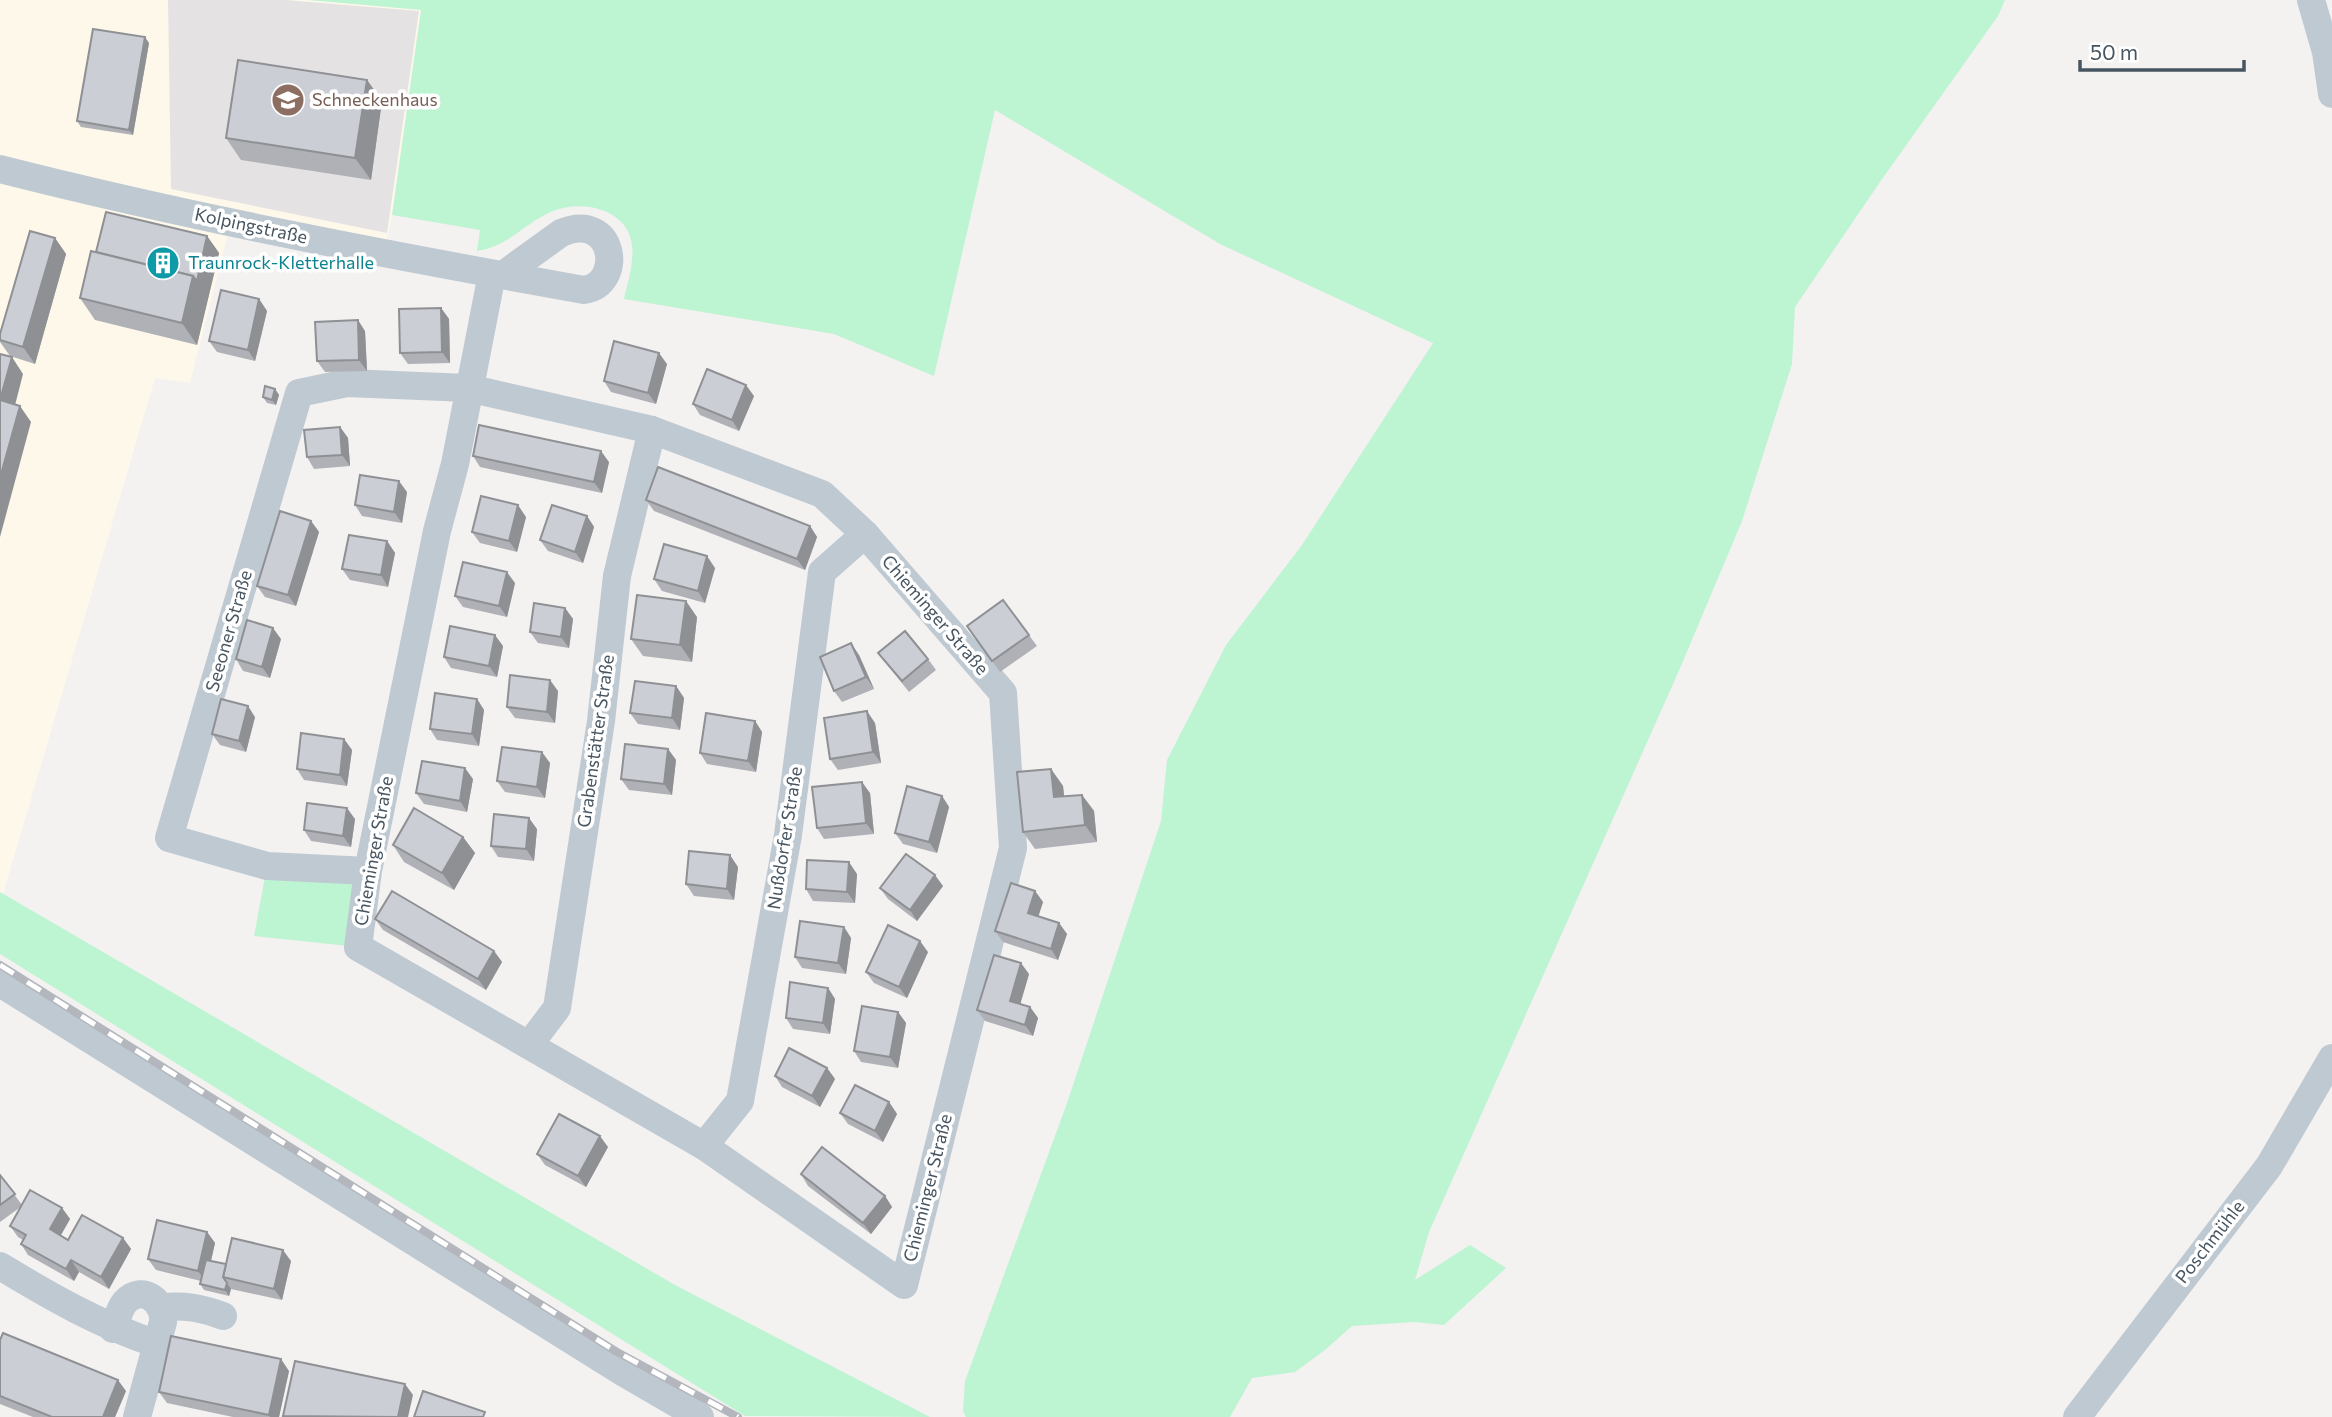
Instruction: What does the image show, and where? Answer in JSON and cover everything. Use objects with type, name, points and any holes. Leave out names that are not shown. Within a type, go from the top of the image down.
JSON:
[{"type":"street","points":[[2311,0],[2329,50],[2332,94]]},
{"type":"street","name":"Kolpingstraße","points":[[0,169],[231,222],[497,275]]},
{"type":"street","name":"Chieminger Straße","points":[[468,388],[652,430],[822,494],[864,534],[1003,693],[1013,848],[904,1285],[704,1146],[358,947],[368,871],[437,531],[455,464],[468,388],[497,275]]},
{"type":"street","name":"Seeoner Straße","points":[[368,871],[267,866],[169,838],[299,393],[347,383],[468,388]]},
{"type":"street","name":"Grabenstätter Straße","points":[[529,1045],[558,1008],[601,721],[617,576],[652,430]]},
{"type":"street","name":"Nußdorfer Straße","points":[[704,1146],[740,1101],[788,835],[822,572],[864,534]]},
{"type":"street","points":[[0,983],[613,1366],[700,1417]]},
{"type":"street","name":"Poschmühle","points":[[2077,1417],[2269,1166],[2332,1058]]},
{"type":"street","points":[[0,1266],[63,1305],[113,1329],[157,1344]]},
{"type":"street","points":[[113,1329],[125,1303],[137,1295],[152,1297],[162,1307],[163,1322],[137,1417]]},
{"type":"street","points":[[162,1307],[184,1305],[223,1316]]},
{"type":"shaded area","points":[[0,0],[308,0],[421,9],[384,254],[231,222],[190,383],[155,378],[3,894],[0,892]]},
{"type":"shaded area","name":"Schneckenhaus","points":[[168,0],[286,0],[419,11],[387,233],[171,189]]},
{"type":"green space","points":[[308,0],[2005,0],[1998,16],[1795,307],[1792,364],[1742,521],[1681,666],[1429,1232],[1415,1280],[1470,1245],[1506,1268],[1444,1325],[1414,1322],[1352,1326],[1295,1372],[1252,1378],[1230,1417],[966,1417],[963,1411],[965,1381],[1066,1106],[1161,821],[1167,760],[1226,645],[1302,545],[1433,343],[1220,244],[995,110],[934,376],[834,334],[624,299],[632,245],[629,233],[622,223],[602,210],[577,206],[553,211],[499,244],[477,251],[480,230],[392,215],[421,10]]},
{"type":"green space","points":[[267,866],[368,871],[358,947],[254,936]]},
{"type":"green space","points":[[0,892],[675,1285],[930,1417],[745,1416],[0,954]]},
{"type":"building","points":[[93,29],[145,37],[129,130],[77,121]]},
{"type":"building","points":[[238,60],[367,80],[355,158],[226,138]]},
{"type":"building","points":[[106,212],[207,236],[197,281],[193,276],[96,252]]},
{"type":"building","points":[[30,231],[55,238],[23,347],[0,340],[0,334]]},
{"type":"building","points":[[91,251],[193,276],[182,323],[80,298]]},
{"type":"building","points":[[221,290],[259,299],[248,350],[209,341]]},
{"type":"building","points":[[441,308],[442,352],[400,353],[399,309]]},
{"type":"building","points":[[358,320],[359,360],[317,361],[315,322]]},
{"type":"building","points":[[614,341],[659,353],[648,393],[604,381]]},
{"type":"building","points":[[0,354],[12,357],[0,400]]},
{"type":"building","points":[[707,369],[746,385],[732,420],[693,404]]},
{"type":"building","points":[[265,386],[275,389],[272,400],[263,397]]},
{"type":"building","points":[[0,400],[20,406],[0,478]]},
{"type":"building","points":[[479,425],[601,451],[594,482],[473,456]]},
{"type":"building","points":[[340,427],[342,455],[307,457],[304,430]]},
{"type":"building","points":[[658,467],[810,526],[797,559],[646,500]]},
{"type":"building","points":[[360,475],[399,481],[394,512],[355,505]]},
{"type":"building","points":[[481,496],[518,505],[509,541],[472,532]]},
{"type":"building","points":[[552,505],[587,516],[575,552],[540,540]]},
{"type":"building","points":[[280,511],[311,521],[288,595],[257,586]]},
{"type":"building","points":[[349,535],[387,541],[381,575],[342,569]]},
{"type":"building","points":[[664,544],[707,556],[698,591],[654,579]]},
{"type":"building","points":[[463,562],[507,572],[499,606],[455,596]]},
{"type":"building","points":[[637,595],[686,601],[680,645],[631,639]]},
{"type":"building","points":[[1003,600],[1029,635],[992,661],[967,626]]},
{"type":"building","points":[[534,603],[565,608],[561,637],[530,632]]},
{"type":"building","points":[[247,620],[273,628],[262,667],[236,659]]},
{"type":"building","points":[[450,626],[495,635],[489,666],[444,657]]},
{"type":"building","points":[[905,631],[928,659],[902,681],[878,653]]},
{"type":"building","points":[[851,643],[866,677],[834,691],[820,657]]},
{"type":"building","points":[[510,675],[550,680],[547,712],[507,707]]},
{"type":"building","points":[[635,681],[676,686],[672,718],[630,713]]},
{"type":"building","points":[[435,693],[477,699],[472,734],[430,729]]},
{"type":"building","points":[[221,699],[248,706],[239,741],[212,734]]},
{"type":"building","points":[[867,711],[873,752],[830,759],[824,718]]},
{"type":"building","points":[[706,713],[755,721],[748,761],[700,753]]},
{"type":"building","points":[[301,733],[344,739],[340,775],[297,769]]},
{"type":"building","points":[[625,744],[668,749],[664,784],[621,779]]},
{"type":"building","points":[[502,747],[542,752],[537,787],[497,781]]},
{"type":"building","points":[[422,761],[465,768],[460,801],[416,793]]},
{"type":"building","points":[[1051,769],[1054,797],[1082,795],[1085,825],[1023,832],[1017,772]]},
{"type":"building","points":[[862,782],[866,823],[817,828],[812,787]]},
{"type":"building","points":[[907,786],[942,796],[929,842],[895,833]]},
{"type":"building","points":[[307,803],[347,808],[343,836],[304,830]]},
{"type":"building","points":[[414,808],[463,837],[442,873],[393,845]]},
{"type":"building","points":[[494,814],[529,818],[526,849],[491,846]]},
{"type":"building","points":[[689,851],[730,855],[727,889],[686,884]]},
{"type":"building","points":[[906,854],[935,875],[910,910],[880,888]]},
{"type":"building","points":[[807,860],[849,862],[847,892],[806,889]]},
{"type":"building","points":[[1011,883],[1035,891],[1028,913],[1059,923],[1051,949],[995,931]]},
{"type":"building","points":[[392,891],[494,951],[478,979],[375,919]]},
{"type":"building","points":[[800,921],[844,927],[838,963],[795,957]]},
{"type":"building","points":[[888,925],[920,941],[899,987],[866,972]]},
{"type":"building","points":[[994,955],[1021,963],[1010,1001],[1030,1007],[1025,1025],[977,1010]]},
{"type":"building","points":[[790,982],[828,988],[823,1023],[786,1018]]},
{"type":"building","points":[[862,1006],[898,1012],[890,1057],[854,1051]]},
{"type":"building","points":[[789,1048],[827,1068],[812,1096],[775,1076]]},
{"type":"building","points":[[855,1085],[889,1102],[875,1131],[840,1113]]},
{"type":"building","points":[[559,1114],[600,1136],[578,1176],[537,1154]]},
{"type":"building","points":[[822,1147],[885,1196],[863,1223],[801,1174]]},
{"type":"building","points":[[0,1175],[15,1194],[0,1205]]},
{"type":"building","points":[[30,1190],[62,1208],[50,1229],[68,1240],[82,1215],[123,1238],[101,1277],[71,1260],[66,1269],[21,1244],[26,1235],[10,1226]]},
{"type":"building","points":[[157,1220],[207,1232],[198,1271],[148,1259]]},
{"type":"building","points":[[232,1238],[283,1250],[274,1289],[223,1277]]},
{"type":"building","points":[[206,1260],[226,1264],[223,1277],[227,1283],[225,1290],[200,1284]]},
{"type":"building","points":[[3,1333],[118,1380],[103,1417],[52,1417],[0,1396],[0,1340]]},
{"type":"building","points":[[171,1336],[281,1359],[269,1415],[159,1392]]},
{"type":"building","points":[[295,1361],[405,1384],[398,1417],[283,1416]]},
{"type":"building","points":[[423,1391],[485,1412],[483,1417],[414,1417]]},
{"type":"railway","points":[[0,965],[617,1352],[738,1417]]},
{"type":"place","name":"Schneckenhaus","points":[[288,100]]},
{"type":"place","name":"Traunrock-Kletterhalle","points":[[163,263]]}]
